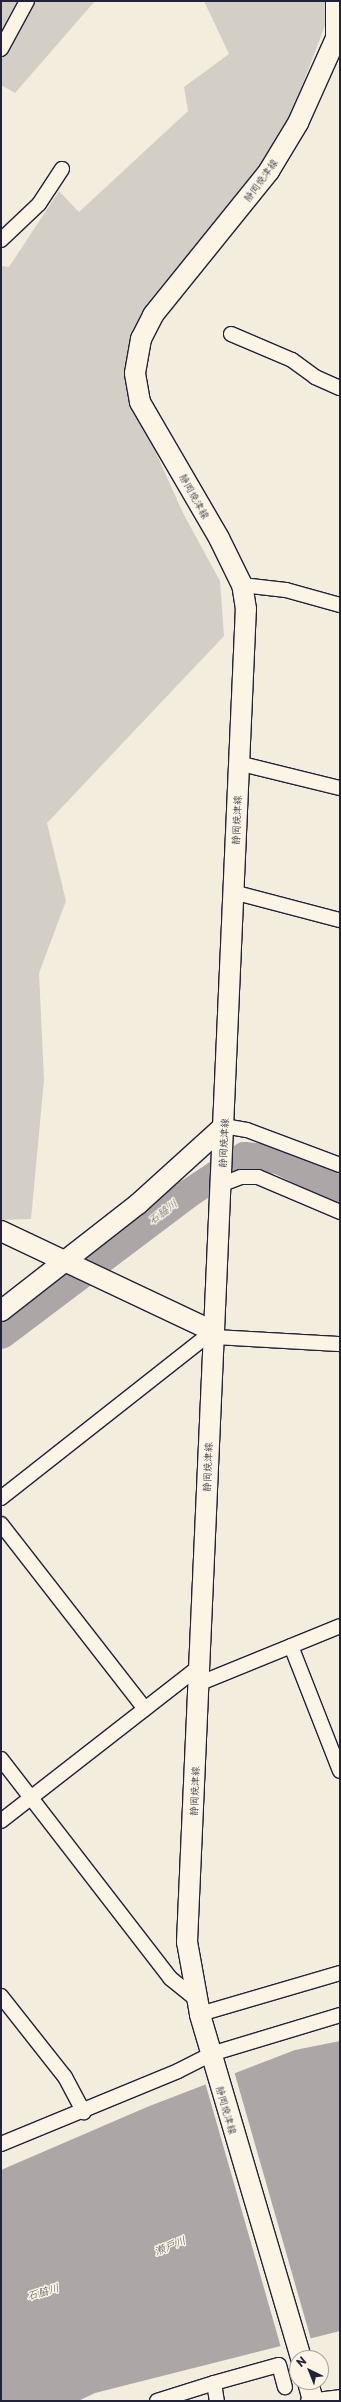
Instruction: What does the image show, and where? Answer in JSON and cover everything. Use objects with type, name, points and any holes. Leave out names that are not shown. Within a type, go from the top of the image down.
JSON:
[{"type":"main road","name":"静岡焼津線","points":[[299,2350],[198,2007],[187,1942],[246,609],[242,585],[140,402],[135,373],[141,339],[153,315],[270,171],[298,122],[336,38],[336,1]]},
{"type":"main road","points":[[1,1311],[69,1263],[138,1204],[224,1126]]},
{"type":"main road","points":[[1,1231],[213,1334]]},
{"type":"street","points":[[1,49],[27,1]]},
{"type":"street","points":[[1,240],[39,204],[62,169]]},
{"type":"street","points":[[231,334],[292,360],[315,377],[340,388]]},
{"type":"street","points":[[242,585],[286,590],[340,605]]},
{"type":"street","points":[[238,763],[340,788]]},
{"type":"street","points":[[233,892],[340,920]]},
{"type":"street","points":[[224,1126],[247,1130],[340,1165]]},
{"type":"street","points":[[221,1183],[241,1177],[258,1177],[340,1212]]},
{"type":"street","points":[[1,1498],[213,1334],[340,1344]]},
{"type":"street","points":[[1,1524],[144,1709]]},
{"type":"street","points":[[1,1821],[144,1709],[198,1676],[291,1646],[340,1626]]},
{"type":"street","points":[[291,1646],[340,1771]]},
{"type":"street","points":[[1,1759],[170,1978],[198,2007],[340,1973]]},
{"type":"street","points":[[1,1996],[65,2077],[84,2112]]},
{"type":"street","points":[[1,2144],[213,2059],[340,2015]]},
{"type":"street","points":[[157,2401],[279,2365],[285,2387]]},
{"type":"street","points":[[214,2383],[218,2401]]},
{"type":"street","points":[[310,2394],[340,2397]]},
{"type":"shaded area","points":[[1,1],[95,1],[15,93],[1,85]]},
{"type":"shaded area","points":[[204,1],[329,1],[332,7],[286,128],[227,211],[131,332],[126,386],[183,513],[220,581],[224,636],[47,823],[66,901],[39,973],[44,1080],[31,1219],[1,1220],[1,266],[9,267],[59,191],[79,212],[188,111],[184,87],[229,54]]},
{"type":"water","name":"瀬戸川","points":[[340,2041],[340,2331],[95,2393],[78,2401],[1,2401],[1,2170],[147,2107],[295,2050]]},
{"type":"pier","points":[[234,2071],[311,2341],[282,2350],[204,2080]]},
{"type":"waterway","name":"石脇川","points":[[1,1334],[188,1193],[244,1156],[278,1159],[340,1190]]}]
